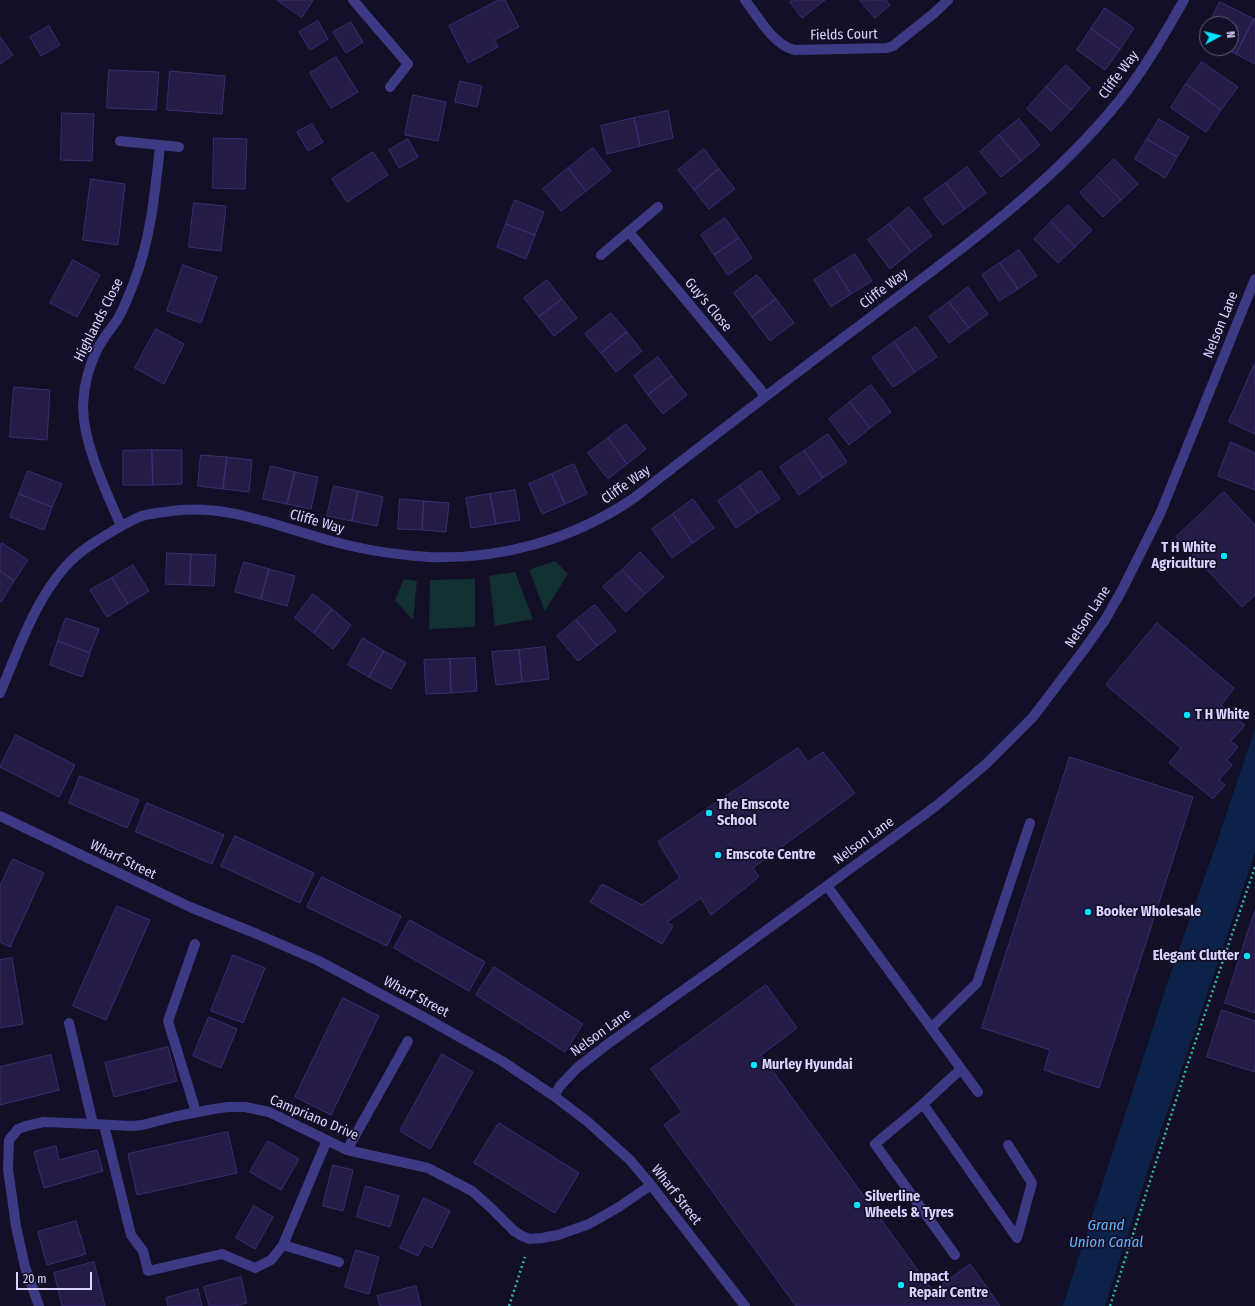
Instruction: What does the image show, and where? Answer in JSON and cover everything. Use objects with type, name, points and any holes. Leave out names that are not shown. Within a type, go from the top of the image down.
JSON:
[{"type":"street","points":[[353,0],[408,64],[390,87]]},
{"type":"street","name":"Fields Court","points":[[745,0],[774,38],[785,46],[795,50],[887,48],[893,46],[948,0]]},
{"type":"street","name":"Cliffe Way","points":[[0,693],[39,604],[52,583],[66,566],[97,540],[140,517],[180,509],[200,508],[247,516],[343,544],[392,553],[429,557],[484,555],[526,547],[586,526],[614,512],[983,232],[1056,169],[1119,101],[1147,62],[1184,0]]},
{"type":"street","points":[[120,141],[179,147]]},
{"type":"street","name":"Highlands Close","points":[[121,526],[88,442],[84,424],[84,387],[91,364],[104,339],[117,320],[143,258],[149,232],[160,146]]},
{"type":"street","points":[[601,255],[658,207]]},
{"type":"street","name":"Guy's Close","points":[[629,232],[765,396]]},
{"type":"street","name":"Nelson Lane","points":[[554,1096],[560,1086],[577,1068],[605,1046],[936,806],[986,764],[1032,717],[1084,651],[1105,620],[1122,590],[1160,514],[1255,278]]},
{"type":"street","name":"Wharf Street","points":[[0,816],[190,907],[257,934],[319,962],[424,1017],[488,1053],[554,1096],[588,1122],[630,1160],[745,1306]]},
{"type":"street","points":[[931,1028],[977,983],[1030,823]]},
{"type":"street","points":[[827,886],[978,1092]]},
{"type":"street","points":[[195,944],[168,1021],[196,1112]]},
{"type":"street","points":[[69,1023],[93,1124]]},
{"type":"street","points":[[347,1150],[408,1041]]},
{"type":"street","points":[[955,1255],[875,1144],[923,1104],[961,1069]]},
{"type":"street","points":[[923,1104],[1016,1238],[1032,1183],[1008,1145]]},
{"type":"street","name":"Campriano Drive","points":[[39,1306],[25,1267],[16,1226],[8,1169],[10,1140],[18,1129],[44,1122],[127,1126],[142,1125],[196,1112],[228,1107],[269,1112],[347,1150],[428,1168],[472,1191],[514,1231],[530,1239]]},
{"type":"street","points":[[104,1124],[131,1235],[143,1251],[148,1271],[222,1254],[255,1268],[271,1260],[283,1245],[327,1140]]},
{"type":"street","points":[[530,1239],[558,1235],[588,1224],[619,1207],[651,1185]]},
{"type":"street","points":[[283,1245],[339,1262]]},
{"type":"path","points":[[1110,1306],[1185,1072],[1255,867]]},
{"type":"path","points":[[509,1306],[530,1239]]},
{"type":"green space","points":[[555,561],[568,574],[545,611],[529,570]]},
{"type":"green space","points":[[515,572],[533,619],[495,626],[489,576]]},
{"type":"green space","points":[[404,579],[417,581],[413,620],[395,600]]},
{"type":"green space","points":[[475,579],[475,627],[429,629],[430,580]]},
{"type":"water","name":"Grand Union Canal","points":[[1255,729],[1255,853],[1158,1139],[1105,1306],[1063,1306],[1171,972]]},
{"type":"building","points":[[277,0],[313,0],[302,17]]},
{"type":"building","points":[[499,0],[505,0],[519,27],[494,40],[498,47],[468,63],[449,26]]},
{"type":"building","points":[[792,0],[825,0],[802,18],[790,2]]},
{"type":"building","points":[[860,0],[886,0],[890,5],[875,18]]},
{"type":"building","points":[[1220,2],[1254,19],[1239,48],[1239,16],[1213,16]]},
{"type":"building","points":[[1105,8],[1134,28],[1120,49],[1091,29]]},
{"type":"building","points":[[1255,19],[1255,64],[1239,56],[1239,48]]},
{"type":"building","points":[[318,21],[328,39],[310,50],[299,32]]},
{"type":"building","points":[[351,22],[363,42],[346,53],[333,32]]},
{"type":"building","points":[[49,26],[60,45],[41,56],[30,37]]},
{"type":"building","points":[[1091,29],[1120,49],[1105,70],[1077,50]]},
{"type":"building","points":[[0,37],[13,55],[0,64]]},
{"type":"building","points":[[336,57],[358,92],[331,108],[310,73]]},
{"type":"building","points":[[1202,62],[1238,87],[1221,110],[1186,84]]},
{"type":"building","points":[[1066,65],[1090,88],[1071,110],[1046,87]]},
{"type":"building","points":[[109,70],[159,72],[156,110],[107,108]]},
{"type":"building","points":[[170,71],[225,76],[222,114],[167,110]]},
{"type":"building","points":[[460,81],[482,86],[477,107],[455,102]]},
{"type":"building","points":[[1186,84],[1221,110],[1206,132],[1171,108]]},
{"type":"building","points":[[1046,87],[1071,110],[1051,131],[1027,109]]},
{"type":"building","points":[[413,95],[446,102],[438,141],[405,135]]},
{"type":"building","points":[[668,111],[673,138],[640,146],[634,118]]},
{"type":"building","points":[[62,113],[94,114],[92,161],[61,160]]},
{"type":"building","points":[[634,118],[640,146],[607,154],[601,126]]},
{"type":"building","points":[[1019,119],[1040,145],[1021,161],[999,135]]},
{"type":"building","points":[[1159,119],[1189,137],[1177,157],[1147,139]]},
{"type":"building","points":[[312,124],[323,142],[308,151],[297,132]]},
{"type":"building","points":[[999,135],[1021,161],[1001,177],[980,152]]},
{"type":"building","points":[[214,138],[247,139],[245,189],[213,188]]},
{"type":"building","points":[[408,139],[418,157],[399,168],[389,150]]},
{"type":"building","points":[[1147,139],[1177,157],[1165,178],[1135,159]]},
{"type":"building","points":[[593,148],[611,171],[586,191],[568,168]]},
{"type":"building","points":[[704,149],[719,169],[694,190],[678,170]]},
{"type":"building","points":[[373,152],[388,175],[347,202],[332,179]]},
{"type":"building","points":[[1114,159],[1138,184],[1121,200],[1097,176]]},
{"type":"building","points":[[967,167],[986,193],[965,209],[946,183]]},
{"type":"building","points":[[568,168],[586,191],[561,211],[543,189]]},
{"type":"building","points":[[719,169],[735,189],[709,209],[694,190]]},
{"type":"building","points":[[1097,176],[1121,200],[1103,217],[1080,193]]},
{"type":"building","points":[[91,179],[125,184],[118,245],[83,240]]},
{"type":"building","points":[[946,183],[965,209],[943,225],[924,199]]},
{"type":"building","points":[[515,200],[544,212],[535,235],[506,224]]},
{"type":"building","points":[[194,203],[226,206],[221,251],[189,247]]},
{"type":"building","points":[[1068,205],[1092,230],[1075,247],[1051,222]]},
{"type":"building","points":[[909,207],[932,236],[911,252],[889,224]]},
{"type":"building","points":[[725,218],[739,238],[714,255],[701,235]]},
{"type":"building","points":[[1051,222],[1075,247],[1058,263],[1034,239]]},
{"type":"building","points":[[506,224],[535,235],[526,259],[497,247]]},
{"type":"building","points":[[889,224],[911,252],[890,269],[868,240]]},
{"type":"building","points":[[739,238],[752,258],[728,275],[714,255]]},
{"type":"building","points":[[1019,250],[1037,276],[1018,289],[1000,263]]},
{"type":"building","points":[[855,254],[872,281],[851,294],[834,267]]},
{"type":"building","points":[[73,260],[100,275],[77,317],[50,303]]},
{"type":"building","points":[[1000,263],[1018,289],[999,301],[982,275]]},
{"type":"building","points":[[183,265],[217,277],[201,323],[167,311]]},
{"type":"building","points":[[834,267],[851,294],[831,307],[814,280]]},
{"type":"building","points":[[757,275],[776,299],[752,317],[734,293]]},
{"type":"building","points":[[547,280],[562,299],[539,317],[524,298]]},
{"type":"building","points":[[968,287],[988,314],[969,328],[949,302]]},
{"type":"building","points":[[562,299],[577,318],[554,336],[539,317]]},
{"type":"building","points":[[776,299],[794,323],[770,341],[752,317]]},
{"type":"building","points":[[949,302],[969,328],[949,343],[929,317]]},
{"type":"building","points":[[611,313],[627,332],[601,353],[585,334]]},
{"type":"building","points":[[916,327],[937,357],[915,372],[894,342]]},
{"type":"building","points":[[156,329],[184,344],[164,384],[135,368]]},
{"type":"building","points":[[627,332],[642,351],[616,372],[601,353]]},
{"type":"building","points":[[894,342],[915,372],[893,387],[872,358]]},
{"type":"building","points":[[658,357],[672,376],[648,395],[634,376]]},
{"type":"building","points":[[1255,363],[1255,434],[1229,422]]},
{"type":"building","points":[[672,376],[687,395],[663,414],[648,395]]},
{"type":"building","points":[[871,385],[891,412],[870,428],[850,402]]},
{"type":"building","points":[[14,387],[50,390],[47,440],[10,437]]},
{"type":"building","points":[[850,402],[870,428],[849,445],[829,419]]},
{"type":"building","points":[[626,424],[646,449],[627,464],[608,438]]},
{"type":"building","points":[[828,434],[847,462],[823,478],[804,451]]},
{"type":"building","points":[[608,438],[627,464],[608,479],[588,453]]},
{"type":"building","points":[[1231,442],[1255,453],[1255,490],[1218,476]]},
{"type":"building","points":[[152,450],[153,485],[123,485],[123,451]]},
{"type":"building","points":[[152,450],[182,450],[182,484],[153,485]]},
{"type":"building","points":[[804,451],[823,478],[799,495],[780,467]]},
{"type":"building","points":[[201,455],[227,457],[223,489],[198,486]]},
{"type":"building","points":[[227,457],[252,460],[249,492],[223,489]]},
{"type":"building","points":[[574,464],[587,494],[565,504],[552,474]]},
{"type":"building","points":[[271,466],[295,472],[287,504],[263,499]]},
{"type":"building","points":[[28,471],[62,484],[52,507],[19,494]]},
{"type":"building","points":[[761,471],[780,499],[758,513],[739,486]]},
{"type":"building","points":[[295,472],[318,477],[311,509],[287,504]]},
{"type":"building","points":[[552,474],[565,504],[542,514],[529,484]]},
{"type":"building","points":[[334,486],[358,491],[352,521],[327,516]]},
{"type":"building","points":[[739,486],[758,513],[736,528],[718,501]]},
{"type":"building","points":[[515,490],[520,520],[496,524],[490,494]]},
{"type":"building","points":[[358,491],[383,497],[377,526],[352,521]]},
{"type":"building","name":"T H White Agriculture","points":[[1224,492],[1255,525],[1255,595],[1242,607],[1176,537]]},
{"type":"building","points":[[19,494],[52,507],[44,530],[10,517]]},
{"type":"building","points":[[490,494],[496,524],[471,528],[466,498]]},
{"type":"building","points":[[400,499],[424,501],[422,530],[398,529]]},
{"type":"building","points":[[693,499],[714,528],[693,543],[673,514]]},
{"type":"building","points":[[424,501],[449,503],[446,532],[422,530]]},
{"type":"building","points":[[673,514],[693,543],[672,558],[652,529]]},
{"type":"building","points":[[2,543],[28,560],[14,581],[0,571],[0,547]]},
{"type":"building","points":[[640,552],[664,577],[645,594],[622,570]]},
{"type":"building","points":[[167,553],[191,554],[190,585],[166,584]]},
{"type":"building","points":[[191,554],[216,555],[214,586],[190,585]]},
{"type":"building","points":[[244,562],[269,569],[261,599],[235,592]]},
{"type":"building","points":[[133,565],[149,591],[128,604],[112,578]]},
{"type":"building","points":[[269,569],[295,576],[287,606],[261,599]]},
{"type":"building","points":[[622,570],[645,594],[626,612],[603,587]]},
{"type":"building","points":[[0,571],[14,581],[1,602],[0,601]]},
{"type":"building","points":[[112,578],[128,604],[107,617],[90,590]]},
{"type":"building","points":[[313,594],[332,609],[314,633],[295,618]]},
{"type":"building","points":[[595,605],[616,631],[597,646],[576,620]]},
{"type":"building","points":[[332,609],[351,625],[333,649],[314,633]]},
{"type":"building","points":[[66,618],[99,629],[90,653],[58,641]]},
{"type":"building","points":[[576,620],[597,646],[578,661],[557,636]]},
{"type":"building","name":"T H White","points":[[1157,623],[1234,688],[1221,705],[1245,725],[1231,741],[1238,747],[1227,760],[1232,765],[1219,780],[1225,785],[1213,799],[1169,763],[1181,748],[1106,685]]},
{"type":"building","points":[[363,638],[384,651],[369,677],[348,665]]},
{"type":"building","points":[[58,641],[90,653],[82,677],[50,665]]},
{"type":"building","points":[[545,647],[549,679],[522,682],[519,650]]},
{"type":"building","points":[[519,650],[522,682],[496,685],[492,652]]},
{"type":"building","points":[[384,651],[406,663],[391,689],[369,677]]},
{"type":"building","points":[[475,658],[477,691],[451,693],[450,659]]},
{"type":"building","points":[[450,659],[451,693],[426,694],[424,660]]},
{"type":"building","points":[[16,735],[75,765],[59,797],[0,767]]},
{"type":"building","name":"Emscote Centre","points":[[798,748],[808,762],[823,752],[855,793],[753,868],[759,877],[711,915],[701,898],[667,922],[673,926],[662,944],[590,902],[602,884],[642,905],[680,878],[658,842]]},
{"type":"building","name":"Booker Wholesale","points":[[1070,757],[1193,797],[1099,1088],[1044,1070],[1050,1050],[982,1028]]},
{"type":"building","points":[[80,776],[139,800],[127,828],[69,803]]},
{"type":"building","points":[[147,803],[224,835],[212,864],[136,832]]},
{"type":"building","points":[[235,836],[314,873],[300,903],[221,866]]},
{"type":"building","points":[[13,859],[44,873],[10,947],[0,942],[0,886]]},
{"type":"building","points":[[322,877],[401,916],[387,946],[307,907]]},
{"type":"building","points":[[117,906],[150,920],[106,1020],[73,1006]]},
{"type":"building","name":"Elegant Clutter","points":[[1255,910],[1255,1013],[1225,1003]]},
{"type":"building","points":[[410,920],[485,962],[469,991],[394,948]]},
{"type":"building","points":[[233,955],[265,968],[243,1023],[211,1011]]},
{"type":"building","points":[[12,958],[23,1024],[0,1028],[0,960]]},
{"type":"building","points":[[494,967],[583,1024],[565,1052],[476,995]]},
{"type":"building","points":[[766,985],[797,1028],[761,1055],[933,1291],[970,1264],[1000,1306],[796,1306],[664,1125],[682,1112],[651,1069]]},
{"type":"building","points":[[343,998],[379,1016],[331,1115],[295,1097]]},
{"type":"building","points":[[1222,1010],[1255,1021],[1255,1072],[1207,1057]]},
{"type":"building","points":[[209,1017],[237,1029],[221,1068],[193,1056]]},
{"type":"building","points":[[168,1047],[177,1081],[114,1097],[105,1063]]},
{"type":"building","points":[[442,1054],[473,1072],[430,1149],[400,1131]]},
{"type":"building","points":[[51,1055],[59,1090],[0,1105],[0,1067]]},
{"type":"building","points":[[499,1123],[579,1173],[555,1213],[474,1163]]},
{"type":"building","points":[[228,1132],[237,1173],[137,1195],[128,1154]]},
{"type":"building","points":[[268,1141],[299,1159],[281,1190],[250,1172]]},
{"type":"building","points":[[56,1146],[59,1160],[97,1150],[103,1171],[44,1188],[34,1152]]},
{"type":"building","points":[[333,1165],[353,1170],[343,1211],[323,1206]]},
{"type":"building","points":[[366,1186],[399,1196],[390,1227],[357,1217]]},
{"type":"building","points":[[424,1198],[450,1211],[432,1248],[424,1244],[418,1256],[400,1248]]},
{"type":"building","points":[[254,1206],[273,1217],[255,1249],[236,1238]]},
{"type":"building","points":[[76,1221],[86,1254],[47,1265],[38,1232]]},
{"type":"building","points":[[356,1250],[379,1257],[369,1294],[345,1287]]},
{"type":"building","points":[[94,1262],[105,1306],[62,1306],[54,1273]]},
{"type":"building","points":[[241,1277],[247,1303],[234,1306],[209,1306],[204,1287]]},
{"type":"building","points":[[416,1286],[421,1306],[380,1306],[377,1296]]},
{"type":"building","points":[[198,1289],[202,1306],[168,1306],[166,1298]]},
{"type":"place","name":"T H White Agriculture","points":[[1224,556]]},
{"type":"place","name":"T H White","points":[[1187,715]]},
{"type":"place","name":"The Emscote School","points":[[709,813]]},
{"type":"place","name":"Emscote Centre","points":[[718,855]]},
{"type":"place","name":"Booker Wholesale","points":[[1088,912]]},
{"type":"place","name":"Elegant Clutter","points":[[1247,956]]},
{"type":"place","name":"Murley Hyundai","points":[[754,1065]]},
{"type":"place","name":"Silverline Wheels & Tyres","points":[[857,1205]]},
{"type":"place","name":"Impact Repair Centre","points":[[901,1285]]}]
